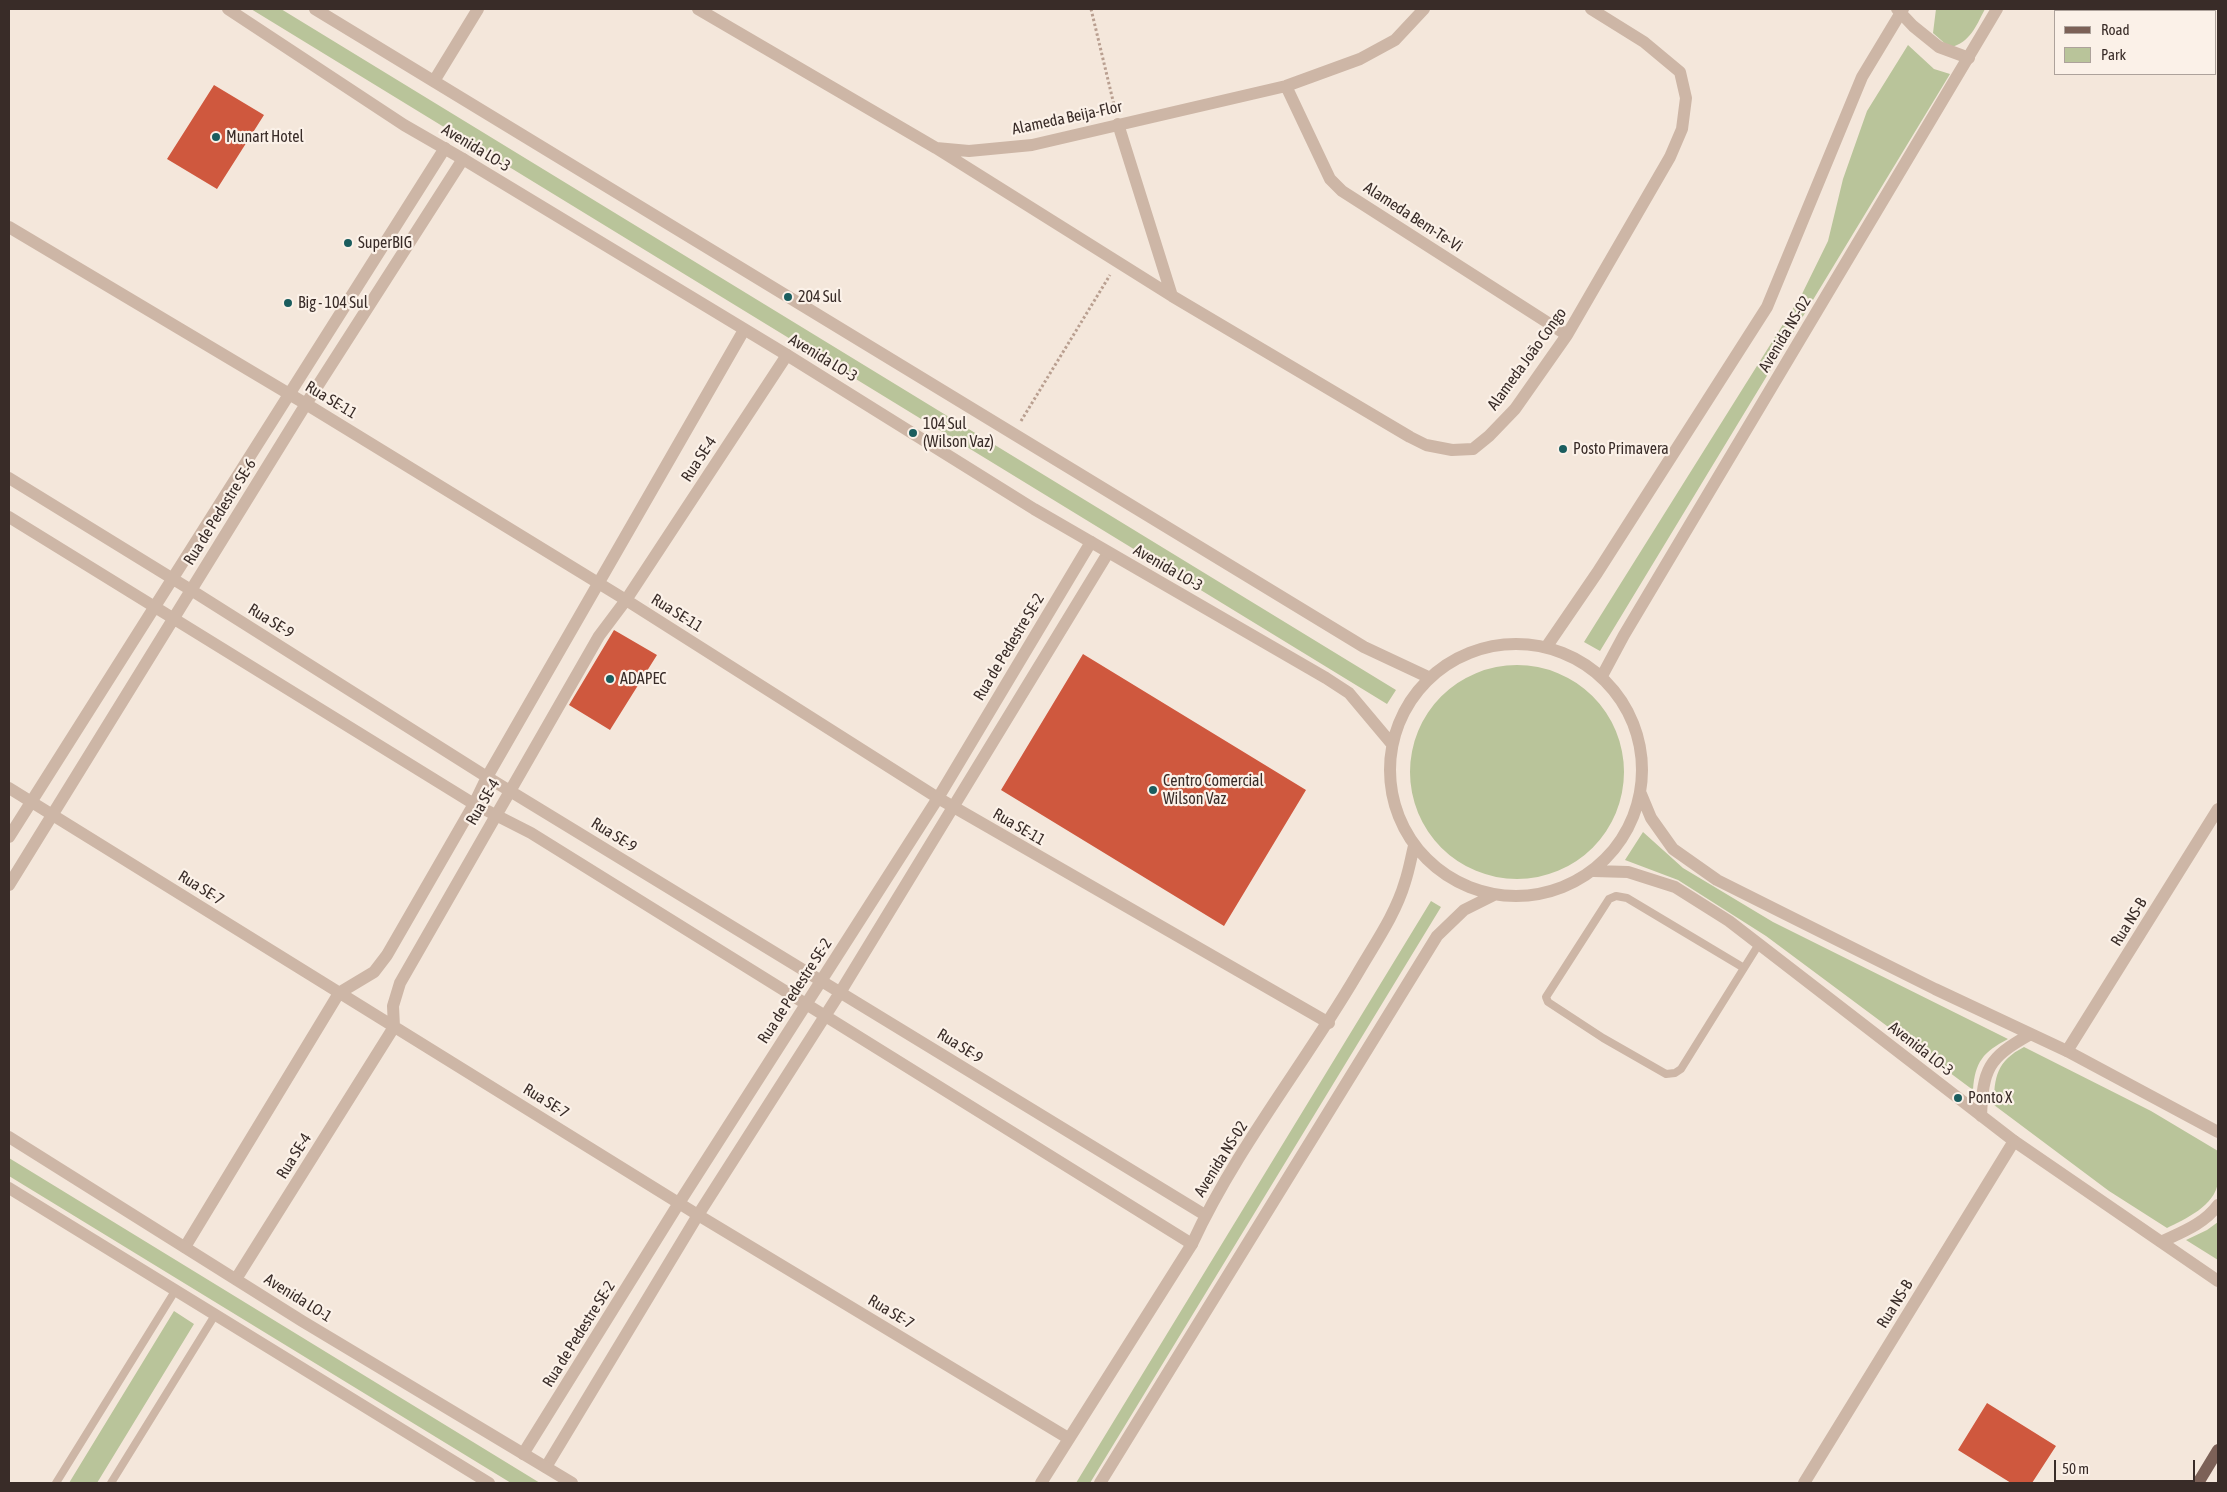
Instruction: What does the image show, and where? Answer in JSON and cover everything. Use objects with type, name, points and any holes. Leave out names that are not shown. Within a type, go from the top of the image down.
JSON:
[{"type":"main road","points":[[2198,1483],[2218,1450]]},
{"type":"street","name":"Avenida LO-3","points":[[228,9],[404,125],[446,148],[787,355],[1108,553],[1326,678],[1348,693],[1391,743]]},
{"type":"street","name":"Avenida LO-3","points":[[315,9],[1364,647],[1428,677]]},
{"type":"street","points":[[434,81],[478,9]]},
{"type":"street","name":"Alameda Beija-Flor","points":[[698,9],[936,148],[969,151],[1032,145],[1286,86],[1360,59],[1395,40],[1424,9]]},
{"type":"street","name":"Alameda João Congo","points":[[936,148],[1172,296],[1410,437],[1426,445],[1452,450],[1473,449],[1489,436],[1515,409],[1567,335],[1670,158],[1682,129],[1686,98],[1680,72],[1644,42],[1591,9]]},
{"type":"street","name":"Avenida NS-02","points":[[1602,676],[1629,626],[1997,9]]},
{"type":"street","points":[[1900,10],[1939,47],[1969,58]]},
{"type":"street","name":"Avenida NS-02","points":[[1547,646],[1597,573],[1767,307],[1862,77],[1900,10]]},
{"type":"street","name":"Alameda Bem-Te-Vi","points":[[1286,86],[1327,173],[1342,191],[1567,335]]},
{"type":"street","points":[[1118,124],[1172,296]]},
{"type":"street","name":"Rua de Pedestre SE-6","points":[[9,837],[288,394],[446,148]]},
{"type":"street","name":"Rua de Pedestre SE-6","points":[[9,885],[306,404],[464,159]]},
{"type":"street","name":"Rua SE-11","points":[[9,227],[306,404],[626,600],[954,808],[1329,1023]]},
{"type":"street","name":"Rua SE-4","points":[[185,1247],[339,993],[374,972],[388,955],[474,804],[487,777],[744,330]]},
{"type":"street","name":"Rua SE-4","points":[[236,1279],[394,1026],[393,1006],[400,983],[494,815],[599,636],[626,600],[787,355]]},
{"type":"street","name":"Rua SE-9","points":[[9,478],[172,578],[487,777],[821,982],[841,991],[1205,1215]]},
{"type":"street","points":[[9,517],[474,804],[531,833],[824,1017],[1192,1244]]},
{"type":"street","name":"Rua de Pedestre SE-2","points":[[523,1454],[805,1005],[938,798],[1090,542]]},
{"type":"street","points":[[546,1468],[698,1215],[841,991],[1108,553]]},
{"type":"street","points":[[1505,643],[1547,646],[1576,658],[1602,676],[1628,710],[1642,751],[1641,794],[1628,829],[1616,849],[1594,871],[1563,888],[1529,896],[1494,895],[1449,878],[1414,846],[1397,814],[1391,788],[1389,779],[1391,743],[1404,707],[1428,677],[1463,654],[1505,643]]},
{"type":"street","name":"Rua SE-7","points":[[9,788],[698,1215],[1068,1438]]},
{"type":"street","points":[[1641,794],[1651,818],[1673,849],[1717,880],[2029,1035],[2068,1051],[2218,1132]]},
{"type":"street","name":"Rua NS-B","points":[[2068,1051],[2218,809]]},
{"type":"street","name":"Avenida NS-02","points":[[1041,1483],[1192,1244],[1205,1215],[1293,1075],[1329,1023],[1393,913],[1405,883],[1414,846]]},
{"type":"street","name":"Avenida LO-3","points":[[1594,871],[1628,872],[1674,887],[1729,921],[2014,1141],[2218,1281]]},
{"type":"street","points":[[1100,1483],[1437,936],[1464,910],[1494,895]]},
{"type":"street","points":[[1981,1116],[1988,1068],[2006,1049],[2029,1035]]},
{"type":"street","name":"Avenida LO-1","points":[[9,1137],[236,1279],[572,1483]]},
{"type":"street","name":"Rua NS-B","points":[[1804,1483],[2014,1141]]},
{"type":"street","points":[[9,1188],[489,1483]]},
{"type":"street","points":[[2161,1242],[2200,1223],[2218,1205]]},
{"type":"lane","points":[[1744,968],[1627,898],[1616,896],[1609,899],[1546,997],[1548,1002],[1603,1038],[1666,1074],[1675,1073],[1681,1068],[1744,968],[1759,944]]},
{"type":"lane","points":[[56,1483],[175,1291]]},
{"type":"lane","points":[[111,1483],[215,1315]]},
{"type":"path","points":[[1091,9],[1118,124]]},
{"type":"path","points":[[1013,434],[1118,262]]},
{"type":"green space","points":[[251,9],[281,9],[1396,690],[1387,704]]},
{"type":"green space","points":[[1936,9],[1985,9],[1968,38],[1950,48],[1933,33]]},
{"type":"green space","points":[[1908,45],[1934,69],[1950,74],[1600,651],[1584,642],[1802,294],[1828,241],[1843,179],[1867,111]]},
{"type":"green space","points":[[1517,665],[1538,667],[1567,678],[1585,690],[1599,704],[1611,722],[1619,741],[1624,772],[1622,793],[1611,822],[1599,840],[1585,854],[1567,866],[1548,874],[1517,879],[1496,877],[1467,866],[1449,854],[1435,840],[1423,822],[1415,803],[1410,772],[1412,751],[1423,722],[1435,704],[1449,690],[1467,678],[1486,670]]},
{"type":"green space","points":[[1643,832],[1683,868],[1773,922],[2008,1039],[1986,1053],[1978,1065],[1973,1090],[1766,936],[1678,880],[1625,860]]},
{"type":"green space","points":[[1431,901],[1441,907],[1090,1483],[1076,1483]]},
{"type":"green space","points":[[2024,1047],[2151,1111],[2218,1151],[2219,1178],[2216,1190],[2211,1198],[2198,1211],[2167,1228],[2109,1191],[1994,1105],[1996,1078],[1999,1071],[2008,1058]]},
{"type":"green space","points":[[9,1158],[540,1483],[511,1483],[9,1176]]},
{"type":"green space","points":[[2218,1222],[2218,1260],[2186,1240],[2207,1230]]},
{"type":"green space","points":[[174,1311],[194,1324],[97,1483],[69,1483]]},
{"type":"building","name":"Munart Hotel","points":[[214,85],[264,115],[217,189],[167,159]]},
{"type":"building","name":"ADAPEC","points":[[614,630],[657,655],[610,730],[569,705]]},
{"type":"building","name":"Centro Comercial Wilson Vaz","points":[[1083,654],[1306,790],[1224,926],[1001,790]]},
{"type":"building","points":[[1987,1403],[2056,1446],[2032,1483],[2011,1483],[1958,1450]]},
{"type":"place","name":"Munart Hotel","points":[[216,137]]},
{"type":"place","name":"SuperBIG","points":[[348,243]]},
{"type":"place","name":"204 Sul","points":[[788,297]]},
{"type":"place","name":"Big - 104 Sul","points":[[288,303]]},
{"type":"place","name":"104 Sul (Wilson Vaz)","points":[[913,433]]},
{"type":"place","name":"Posto Primavera","points":[[1563,449]]},
{"type":"place","name":"ADAPEC","points":[[610,679]]},
{"type":"place","name":"Centro Comercial Wilson Vaz","points":[[1153,790]]},
{"type":"place","name":"Ponto X","points":[[1958,1098]]}]
